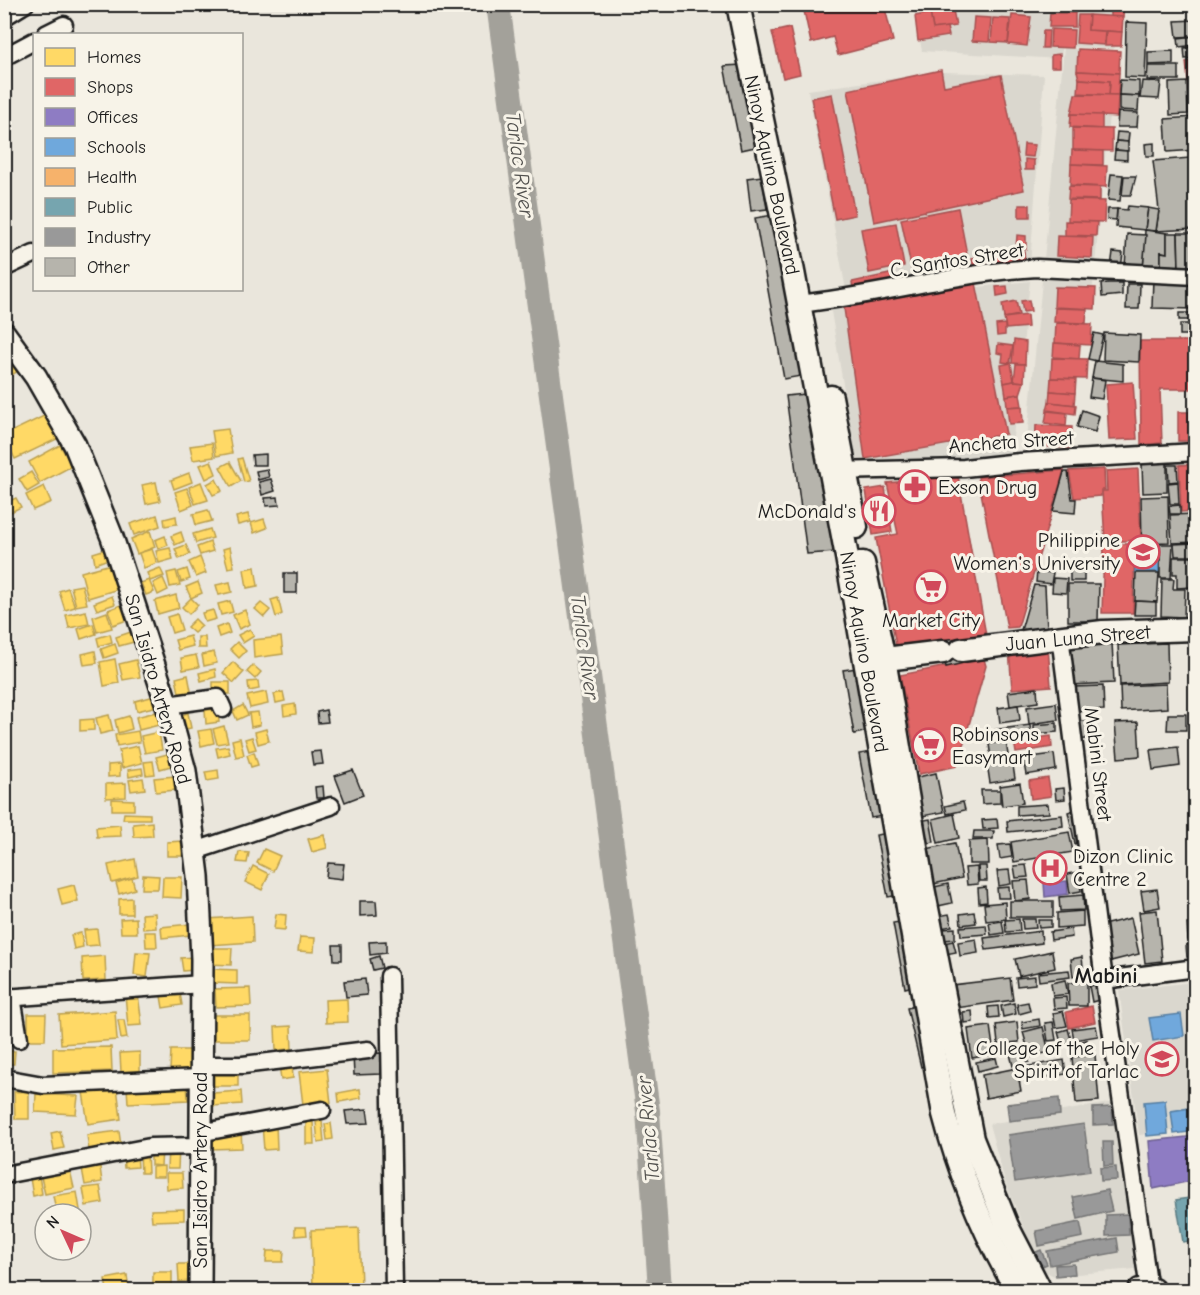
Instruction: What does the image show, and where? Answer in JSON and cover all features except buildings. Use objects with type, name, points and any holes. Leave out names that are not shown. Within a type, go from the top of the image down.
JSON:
[{"type":"main road","name":"Ninoy Aquino Boulevard","points":[[738,4],[806,303]]},
{"type":"main road","name":"Ninoy Aquino Boulevard","points":[[752,4],[874,660],[944,1114],[957,1164],[970,1196],[1029,1289]]},
{"type":"main road","name":"Juan Luna Street","points":[[874,660],[1060,636],[1196,629]]},
{"type":"main road","points":[[1140,1290],[1151,1290]]},
{"type":"street","points":[[4,16],[25,4]]},
{"type":"street","points":[[48,33],[64,25]]},
{"type":"street","points":[[4,57],[33,42]]},
{"type":"street","points":[[4,268],[33,254]]},
{"type":"street","name":"C. Santos Street","points":[[806,303],[877,294],[1012,270],[1196,276]]},
{"type":"street","name":"San Isidro Artery Road","points":[[4,333],[36,377],[75,445],[112,537],[167,705],[185,771],[195,851],[202,984],[199,1140],[200,1290]]},
{"type":"street","name":"Ancheta Street","points":[[838,471],[964,468],[1020,462],[1196,452]]},
{"type":"street","name":"Mabini Street","points":[[1060,636],[1104,980],[1151,1290]]},
{"type":"street","points":[[167,705],[218,698],[223,709]]},
{"type":"street","points":[[195,851],[331,806]]},
{"type":"street","points":[[1104,980],[1196,968]]},
{"type":"street","points":[[389,976],[394,1290]]},
{"type":"street","points":[[19,1039],[8,998],[202,984]]},
{"type":"street","points":[[4,1078],[43,1085],[200,1072],[368,1050]]},
{"type":"street","points":[[4,1175],[199,1140],[322,1110]]},
{"type":"shaded area","points":[[913,5],[1115,5],[1114,49],[1063,46],[1060,59],[922,51]]},
{"type":"shaded area","points":[[1064,48],[1115,51],[1093,285],[1061,447],[1026,450]]},
{"type":"shaded area","points":[[942,72],[1044,75],[1030,265],[847,295],[808,90]]},
{"type":"shaded area","points":[[1030,281],[1011,455],[962,466],[856,463],[830,305]]},
{"type":"shaded area","name":"College of the Holy Spirit of Tarlac","points":[[1195,982],[1195,1128],[1139,1135],[1119,990]]},
{"type":"shaded area","points":[[1114,1102],[1135,1248],[1135,1269],[1054,1276],[1041,1269],[1005,1182],[989,1124]]},
{"type":"waterway","name":"Tarlac River","points":[[498,4],[648,1111],[660,1290]]},
{"type":"place","name":"Exson Drug","points":[[915,487]]},
{"type":"place","name":"McDonald's","points":[[879,511]]},
{"type":"place","name":"Philippine Women's University","points":[[1143,552]]},
{"type":"place","name":"Market City","points":[[931,587]]},
{"type":"place","name":"Robinsons Easymart","points":[[929,745]]},
{"type":"place","name":"Dizon Clinic Centre 2","points":[[1050,868]]},
{"type":"place","name":"College of the Holy Spirit of Tarlac","points":[[1162,1059]]},
{"type":"district","name":"Mabini","points":[[1106,976]]}]
